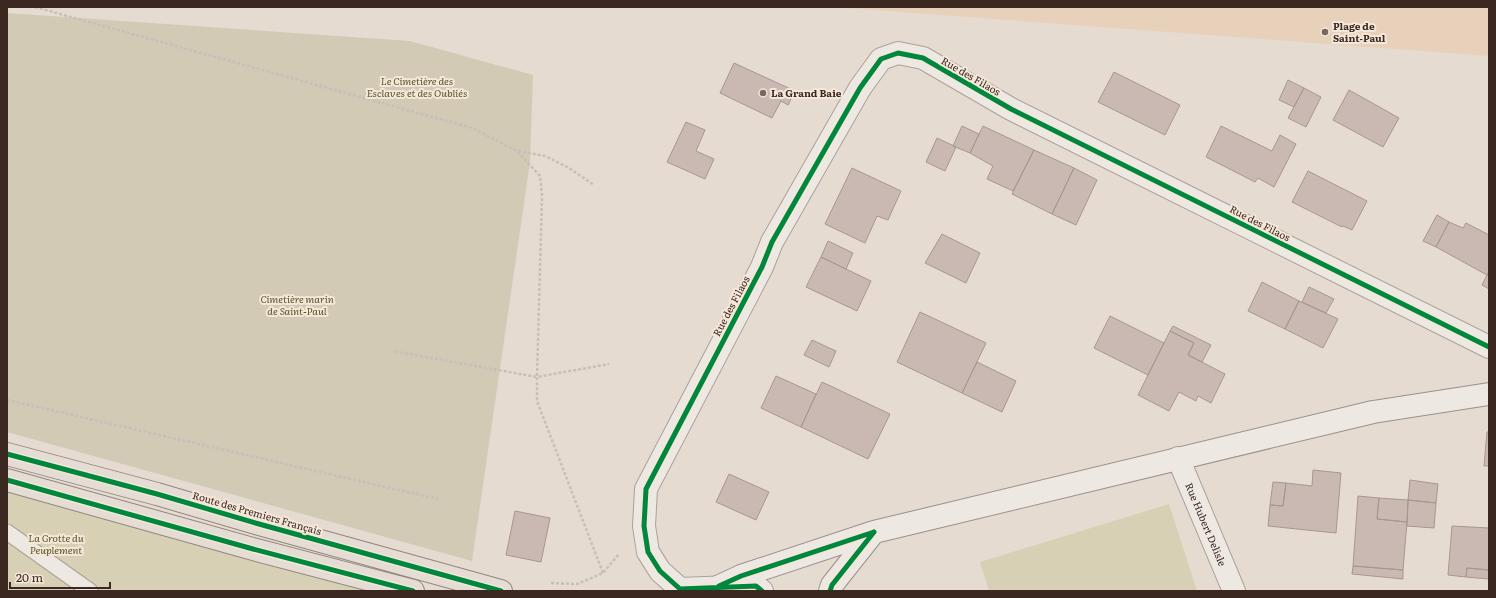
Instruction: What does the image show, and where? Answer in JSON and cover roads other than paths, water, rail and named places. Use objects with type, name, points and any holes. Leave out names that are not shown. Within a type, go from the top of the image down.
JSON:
[{"type":"main road","name":"Route des Premiers Français","points":[[7,454],[157,494],[501,591]]},
{"type":"main road","points":[[7,480],[253,549],[414,591]]},
{"type":"street","name":"Rue des Filaos","points":[[711,590],[680,589],[660,571],[648,552],[644,526],[646,489],[762,266],[772,242],[818,160],[860,88],[881,59],[898,53],[923,58],[1010,108],[1489,347]]},
{"type":"street","points":[[711,590],[741,576],[874,532],[1372,412],[1489,394]]},
{"type":"street","name":"Rue Hubert Delisle","points":[[1178,458],[1234,591]]},
{"type":"street","points":[[830,591],[832,585],[874,532]]},
{"type":"street","points":[[711,590],[756,586],[762,591]]},
{"type":"lane","points":[[7,532],[90,591]]},
{"type":"place","name":"Plage de Saint-Paul","points":[[1325,32]]},
{"type":"place","name":"La Grand Baie","points":[[763,93]]},
{"type":"park label","name":"Le Cimetière des Esclaves et des Oubliés","points":[[417,86]]},
{"type":"park label","name":"Cimetière marin de Saint-Paul","points":[[297,304]]},
{"type":"park label","name":"La Grotte du Peuplement","points":[[56,544]]}]
